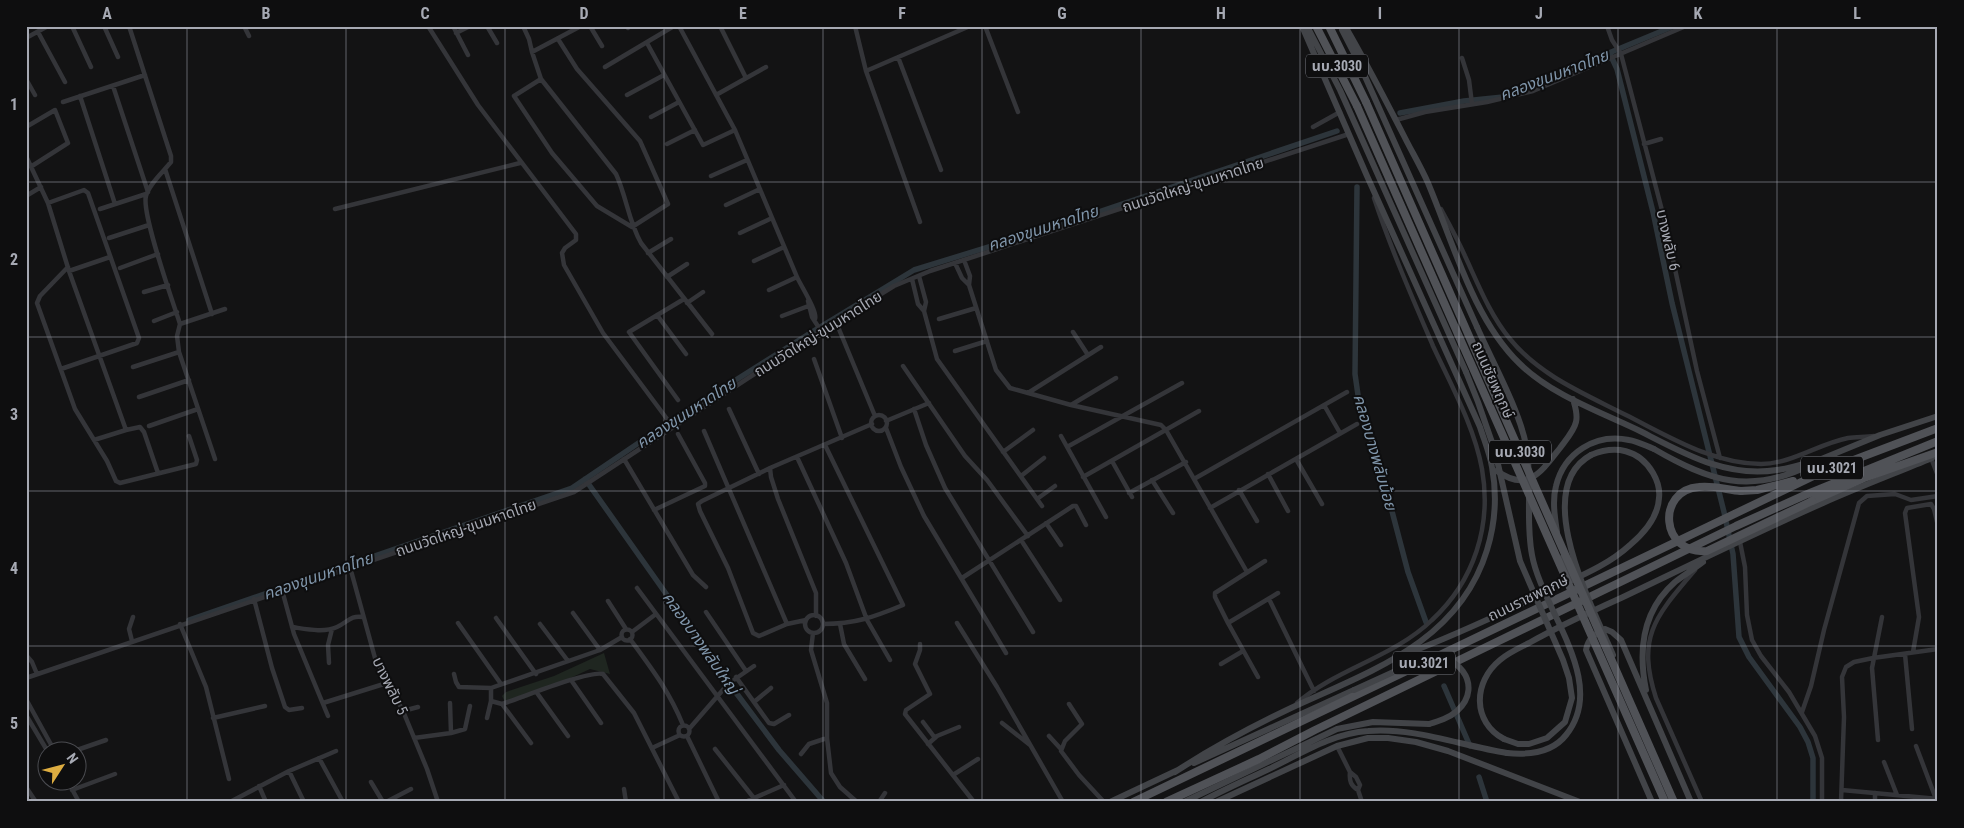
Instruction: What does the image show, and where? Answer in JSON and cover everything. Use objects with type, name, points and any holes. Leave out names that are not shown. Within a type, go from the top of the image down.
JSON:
[{"type":"main road","points":[[1175,772],[1214,747],[1349,682],[1420,643],[1439,627],[1462,600],[1478,575],[1489,543],[1494,519],[1492,466],[1480,427],[1302,26]]},
{"type":"main road","points":[[1307,26],[1340,90],[1466,372],[1495,451],[1520,561],[1563,660],[1569,678],[1572,698],[1565,722],[1547,738],[1538,742],[1524,744],[1496,735],[1487,725],[1481,714],[1478,702],[1483,683],[1489,671],[1499,660],[1543,635],[1711,555],[1825,502],[1931,458],[1938,453]]},
{"type":"main road","name":"ถนนชัยพฤกษ์","points":[[1316,26],[1357,106],[1666,802]]},
{"type":"main road","name":"ถนนชัยพฤกษ์","points":[[1329,26],[1366,102],[1676,802]]},
{"type":"main road","points":[[1201,802],[1328,741],[1356,732],[1369,730],[1398,732],[1519,754],[1540,751],[1563,739],[1578,715],[1581,689],[1575,664],[1541,585],[1532,555],[1530,484],[1523,432],[1341,26]]},
{"type":"main road","points":[[1345,26],[1372,73],[1428,183],[1460,262],[1486,319],[1515,359],[1535,376],[1573,399],[1706,463],[1732,470],[1764,472],[1782,470],[1821,459]]},
{"type":"main road","points":[[1492,466],[1512,479],[1526,480],[1535,477],[1546,466],[1575,426],[1577,417],[1573,399]]},
{"type":"main road","points":[[1666,802],[1569,581],[1557,531],[1554,497],[1559,476],[1569,458],[1588,444],[1601,440],[1628,439],[1702,473],[1726,480],[1740,482],[1769,480],[1788,475],[1821,459],[1880,435],[1938,416]]},
{"type":"main road","name":"ถนนราชพฤกษ์","points":[[1133,802],[1822,472],[1938,428]]},
{"type":"main road","name":"ถนนราชพฤกษ์","points":[[1166,802],[1259,759],[1736,526],[1805,495],[1938,441]]},
{"type":"main road","points":[[1393,659],[1498,615],[1595,569],[1617,556],[1644,531],[1655,514],[1660,498],[1656,478],[1643,459],[1622,450],[1610,449],[1584,458],[1574,468],[1567,487],[1566,516],[1571,551],[1584,588],[1676,802]]},
{"type":"main road","points":[[1822,472],[1786,484],[1757,490],[1741,491],[1699,486],[1680,494],[1672,504],[1668,520],[1670,528],[1676,541],[1684,548],[1700,552],[1706,551],[1864,478],[1938,453]]},
{"type":"main road","points":[[1648,701],[1641,653],[1643,636],[1654,606],[1676,582],[1711,555]]},
{"type":"main road","points":[[1652,802],[1586,650],[1590,638],[1605,629],[1616,634],[1621,640],[1691,802]]},
{"type":"main road","points":[[1110,802],[1430,656],[1448,658],[1463,672],[1468,686],[1465,700],[1457,711],[1441,720],[1429,724],[1373,722],[1337,729],[1184,802]]},
{"type":"main road","points":[[1216,802],[1337,746],[1368,738],[1388,738],[1416,742],[1448,751],[1580,802]]},
{"type":"street","points":[[72,26],[91,67]]},
{"type":"street","points":[[104,26],[118,57]]},
{"type":"street","points":[[100,210],[147,193],[171,162],[172,156],[129,26]]},
{"type":"street","points":[[244,26],[249,36]]},
{"type":"street","points":[[428,26],[478,105],[520,163],[576,234],[576,240],[565,248],[561,258],[599,327],[673,426]]},
{"type":"street","points":[[453,26],[468,55]]},
{"type":"street","points":[[456,33],[470,26]]},
{"type":"street","points":[[487,26],[497,43]]},
{"type":"street","points":[[523,26],[529,38],[541,79],[616,174],[622,186],[632,227],[648,253],[712,334]]},
{"type":"street","points":[[532,52],[581,26]]},
{"type":"street","points":[[590,26],[602,46]]},
{"type":"street","points":[[605,67],[674,26]]},
{"type":"street","points":[[679,26],[735,130],[797,277],[809,304],[817,315],[816,321],[821,330]]},
{"type":"street","points":[[720,26],[746,78]]},
{"type":"street","points":[[854,26],[866,71],[920,222]]},
{"type":"street","points":[[866,71],[970,26]]},
{"type":"street","points":[[985,26],[1018,112]]},
{"type":"street","name":"บางพลับ 6","points":[[1608,26],[1612,40],[1620,53],[1669,240],[1697,372],[1720,458]]},
{"type":"street","points":[[1396,120],[1471,103],[1511,98],[1533,91],[1686,26]]},
{"type":"street","points":[[26,38],[45,27]]},
{"type":"street","points":[[38,32],[65,82]]},
{"type":"street","points":[[558,39],[577,69],[640,141],[668,204],[632,227]]},
{"type":"street","points":[[647,43],[703,145],[735,130]]},
{"type":"street","points":[[898,57],[941,170]]},
{"type":"street","points":[[1462,58],[1469,80],[1471,103]]},
{"type":"street","points":[[716,95],[766,67]]},
{"type":"street","points":[[63,102],[145,75]]},
{"type":"street","points":[[627,95],[664,76]]},
{"type":"street","points":[[26,79],[35,95]]},
{"type":"street","points":[[541,79],[514,96],[552,152],[597,206],[632,227]]},
{"type":"street","points":[[112,86],[147,193],[145,207],[149,225],[180,324],[177,336],[179,352],[214,459]]},
{"type":"street","points":[[80,96],[116,204]]},
{"type":"street","points":[[651,117],[679,102]]},
{"type":"street","points":[[26,126],[55,110],[68,143],[32,166]]},
{"type":"street","points":[[1313,127],[1340,112]]},
{"type":"street","points":[[667,144],[695,130]]},
{"type":"street","name":"ถนนวัดใหญ่-ขุนมหาดไทย","points":[[26,678],[131,640],[574,492],[821,330],[894,286],[955,263],[1349,134]]},
{"type":"street","points":[[1644,144],[1661,139]]},
{"type":"street","points":[[26,156],[48,203],[126,430]]},
{"type":"street","points":[[711,176],[747,160]]},
{"type":"street","points":[[335,209],[520,163]]},
{"type":"street","points":[[165,169],[212,314]]},
{"type":"street","points":[[1292,708],[1314,690],[1398,645],[1424,628],[1445,608],[1474,561],[1483,524],[1484,491],[1482,468],[1472,437],[1403,278],[1384,229],[1367,176]]},
{"type":"street","points":[[1428,183],[1498,322],[1526,357],[1554,377],[1586,395],[1695,448],[1720,458],[1744,463],[1762,464],[1788,460],[1848,438],[1880,435]]},
{"type":"street","points":[[26,196],[41,187]]},
{"type":"street","points":[[726,205],[760,189]]},
{"type":"street","points":[[48,203],[84,190],[88,193],[139,340],[137,343],[61,369]]},
{"type":"street","points":[[740,233],[772,218]]},
{"type":"street","points":[[109,238],[149,225]]},
{"type":"street","points":[[648,253],[671,239]]},
{"type":"street","points":[[754,261],[784,247]]},
{"type":"street","points":[[120,268],[158,254]]},
{"type":"street","points":[[110,257],[69,268],[37,301],[78,415],[107,460],[116,481],[119,483],[196,464],[197,460],[190,436]]},
{"type":"street","points":[[964,260],[970,276],[969,285],[996,370],[1010,388],[1071,405],[1161,425],[1186,462],[1247,572]]},
{"type":"street","points":[[955,263],[962,278],[969,285]]},
{"type":"street","points":[[667,277],[688,264]]},
{"type":"street","points":[[919,276],[926,302],[924,310],[937,359],[1042,506]]},
{"type":"street","points":[[769,290],[797,277]]},
{"type":"street","points":[[912,279],[918,304],[924,310]]},
{"type":"street","points":[[144,292],[168,284]]},
{"type":"street","points":[[678,400],[629,332],[657,315],[703,292]]},
{"type":"street","points":[[782,316],[809,304]]},
{"type":"street","points":[[939,319],[976,308]]},
{"type":"street","points":[[180,324],[225,309]]},
{"type":"street","points":[[154,321],[177,312]]},
{"type":"street","points":[[657,315],[686,354]]},
{"type":"street","points":[[836,322],[875,416]]},
{"type":"street","points":[[1073,332],[1088,355]]},
{"type":"street","points":[[955,351],[987,341]]},
{"type":"street","points":[[1028,393],[1101,347]]},
{"type":"street","points":[[133,367],[179,352]]},
{"type":"street","points":[[814,359],[842,438]]},
{"type":"street","points":[[904,366],[966,456],[987,480],[1028,536]]},
{"type":"street","points":[[1071,405],[1116,378]]},
{"type":"street","points":[[139,397],[189,380]]},
{"type":"street","points":[[1066,447],[1182,383]]},
{"type":"street","points":[[1194,479],[1347,392]]},
{"type":"street","points":[[886,421],[929,403]]},
{"type":"street","points":[[1324,405],[1340,433]]},
{"type":"street","points":[[149,426],[198,409]]},
{"type":"street","points":[[729,409],[759,474]]},
{"type":"street","points":[[914,409],[926,445],[946,488],[1033,632]]},
{"type":"street","points":[[1083,477],[1199,411]]},
{"type":"street","points":[[875,416],[882,416],[886,421],[886,428],[901,467],[924,516],[1006,652]]},
{"type":"street","points":[[875,416],[872,420],[874,428],[878,430],[886,428]]},
{"type":"street","points":[[823,624],[821,619],[816,616],[810,616],[806,620],[787,624],[759,636],[753,633],[728,568],[698,504],[702,500],[770,468],[872,424]]},
{"type":"street","points":[[1210,508],[1357,424]]},
{"type":"street","points":[[94,440],[126,430],[142,428],[158,473]]},
{"type":"street","points":[[1003,452],[1033,430]]},
{"type":"street","points":[[704,431],[787,624]]},
{"type":"street","points":[[654,510],[705,486],[706,483],[678,434]]},
{"type":"street","points":[[1061,436],[1106,517]]},
{"type":"street","points":[[823,624],[840,624],[867,620],[902,605],[824,445]]},
{"type":"street","points":[[797,457],[846,563],[867,620],[890,660]]},
{"type":"street","points":[[1021,476],[1044,458]]},
{"type":"street","points":[[1931,458],[1938,476]]},
{"type":"street","points":[[624,459],[692,575],[706,587]]},
{"type":"street","points":[[1296,459],[1322,504]]},
{"type":"street","points":[[1112,460],[1131,495],[1152,480],[1186,462]]},
{"type":"street","points":[[770,468],[778,499],[816,593],[816,616]]},
{"type":"street","points":[[1268,474],[1288,511]]},
{"type":"street","points":[[1152,480],[1173,513]]},
{"type":"street","points":[[1037,499],[1055,486]]},
{"type":"street","points":[[1239,490],[1257,521]]},
{"type":"street","points":[[1802,712],[1809,694],[1824,630],[1859,503],[1867,496],[1894,494],[1911,500],[1938,496]]},
{"type":"street","points":[[1913,652],[1919,617],[1906,513],[1907,508],[1931,504],[1938,526]]},
{"type":"street","points":[[962,578],[1074,505],[1086,525]]},
{"type":"street","points":[[1046,523],[1061,545]]},
{"type":"street","points":[[1021,540],[1060,600]]},
{"type":"street","points":[[1737,543],[1746,567],[1748,615],[1752,640],[1761,656],[1802,712],[1816,736],[1822,758],[1822,802]]},
{"type":"street","points":[[1258,676],[1228,623],[1215,594],[1266,561]]},
{"type":"street","points":[[1699,566],[1670,598],[1662,611],[1654,626],[1648,656],[1651,682],[1656,698],[1702,802]]},
{"type":"street","name":"บางพลับ 5","points":[[350,567],[375,658],[403,711],[438,802]]},
{"type":"street","points":[[637,588],[796,802]]},
{"type":"street","points":[[282,590],[292,627],[328,716]]},
{"type":"street","points":[[1228,623],[1278,593]]},
{"type":"street","points":[[254,599],[272,668],[285,707],[288,710],[302,708]]},
{"type":"street","points":[[1269,599],[1314,690]]},
{"type":"street","points":[[608,601],[626,629],[632,632]]},
{"type":"street","points":[[706,612],[746,671]]},
{"type":"street","points":[[573,613],[600,650]]},
{"type":"street","points":[[630,640],[633,635],[632,632],[656,614]]},
{"type":"street","points":[[292,627],[312,630],[332,629],[353,616],[363,616]]},
{"type":"street","points":[[131,640],[129,632],[133,617]]},
{"type":"street","points":[[1878,740],[1872,668],[1882,617]]},
{"type":"street","points":[[496,618],[536,674]]},
{"type":"street","points":[[806,620],[806,628],[813,633],[819,632],[823,624]]},
{"type":"street","points":[[458,623],[501,684]]},
{"type":"street","points":[[957,623],[1063,802]]},
{"type":"street","points":[[180,624],[203,679],[229,779]]},
{"type":"street","points":[[540,624],[568,661]]},
{"type":"street","points":[[840,624],[844,644],[865,679]]},
{"type":"street","points":[[329,664],[328,645],[332,629]]},
{"type":"street","points":[[622,637],[622,632],[626,629]]},
{"type":"street","points":[[813,633],[811,650],[827,703],[827,738],[831,774],[834,781],[857,802]]},
{"type":"street","points":[[454,674],[459,686],[491,688],[536,674],[600,650],[622,637]]},
{"type":"street","points":[[622,637],[630,640],[666,688],[674,701],[683,725],[689,729]]},
{"type":"street","points":[[920,644],[915,664],[930,694],[905,712],[906,718],[974,802]]},
{"type":"street","points":[[1841,802],[1844,724],[1842,677],[1844,671],[1849,664],[1873,658],[1938,649]]},
{"type":"street","points":[[1221,664],[1243,651]]},
{"type":"street","points":[[1905,654],[1912,729]]},
{"type":"street","points":[[26,655],[32,662],[36,673]]},
{"type":"street","points":[[687,736],[690,732],[689,729],[728,684],[754,666]]},
{"type":"street","points":[[502,704],[572,680],[597,673],[603,674],[634,713],[679,802]]},
{"type":"street","points":[[736,677],[771,724],[789,715]]},
{"type":"street","points":[[572,680],[601,723]]},
{"type":"street","points":[[323,703],[387,683]]},
{"type":"street","points":[[487,718],[491,700],[491,688]]},
{"type":"street","points":[[754,702],[772,688]]},
{"type":"street","points":[[537,693],[568,736]]},
{"type":"street","points":[[26,699],[49,740]]},
{"type":"street","points":[[491,700],[502,704],[531,743]]},
{"type":"street","points":[[450,703],[451,734]]},
{"type":"street","points":[[1060,748],[1082,724],[1069,704]]},
{"type":"street","points":[[213,718],[264,706]]},
{"type":"street","points":[[414,738],[451,734],[465,729],[470,706]]},
{"type":"street","points":[[403,711],[418,707]]},
{"type":"street","points":[[26,715],[41,740]]},
{"type":"street","points":[[923,722],[935,738]]},
{"type":"street","points":[[1002,723],[1031,746]]},
{"type":"street","points":[[680,735],[679,728],[683,725]]},
{"type":"street","points":[[928,744],[935,738],[959,727]]},
{"type":"street","points":[[652,748],[680,735],[687,736]]},
{"type":"street","points":[[687,736],[719,802]]},
{"type":"street","points":[[1049,736],[1060,748],[1062,755],[1104,802]]},
{"type":"street","points":[[801,754],[805,746],[827,738]]},
{"type":"street","points":[[88,746],[106,740]]},
{"type":"street","points":[[1337,746],[1350,772],[1356,777],[1360,785],[1358,790],[1362,802]]},
{"type":"street","points":[[1842,790],[1897,795],[1910,799],[1937,799],[1916,746]]},
{"type":"street","points":[[715,749],[756,800]]},
{"type":"street","points":[[230,802],[288,771],[336,751]]},
{"type":"street","points":[[319,758],[343,802]]},
{"type":"street","points":[[953,775],[978,759]]},
{"type":"street","points":[[1884,762],[1897,795]]},
{"type":"street","points":[[288,771],[304,802]]},
{"type":"street","points":[[88,784],[115,774]]},
{"type":"street","points":[[372,782],[384,802],[411,789]]},
{"type":"street","points":[[745,802],[756,800],[784,785]]},
{"type":"street","points":[[258,786],[266,802]]},
{"type":"street","points":[[26,787],[36,802]]},
{"type":"street","points":[[624,789],[626,802]]},
{"type":"street","points":[[72,790],[79,802]]},
{"type":"street","points":[[879,802],[885,793]]},
{"type":"street","points":[[1874,802],[1875,793]]},
{"type":"shaded area","points":[[604,653],[610,674],[590,669],[529,697],[506,704],[502,696],[506,692],[554,676]]},
{"type":"waterway","name":"คลองขุนมหาดไทย","points":[[1400,113],[1464,101],[1503,97],[1674,26]]},
{"type":"waterway","points":[[1610,54],[1617,69],[1653,212],[1672,303],[1724,512],[1733,554],[1739,637],[1749,657],[1800,727],[1808,742],[1813,758],[1813,802]]},
{"type":"waterway","name":"คลองขุนมหาดไทย","points":[[189,620],[572,488],[674,419],[914,270],[1069,222],[1337,131]]},
{"type":"waterway","name":"คลองบางพลับน้อย","points":[[1357,187],[1355,374],[1359,402],[1383,477],[1408,572],[1426,622]]},
{"type":"waterway","name":"คลองบางพลับใหญ่","points":[[585,479],[734,690],[779,750],[824,802]]},
{"type":"waterway","name":"คลองบางพลับน้อย","points":[[1444,686],[1470,746]]},
{"type":"waterway","name":"คลองบางพลับน้อย","points":[[1479,777],[1487,802]]}]
